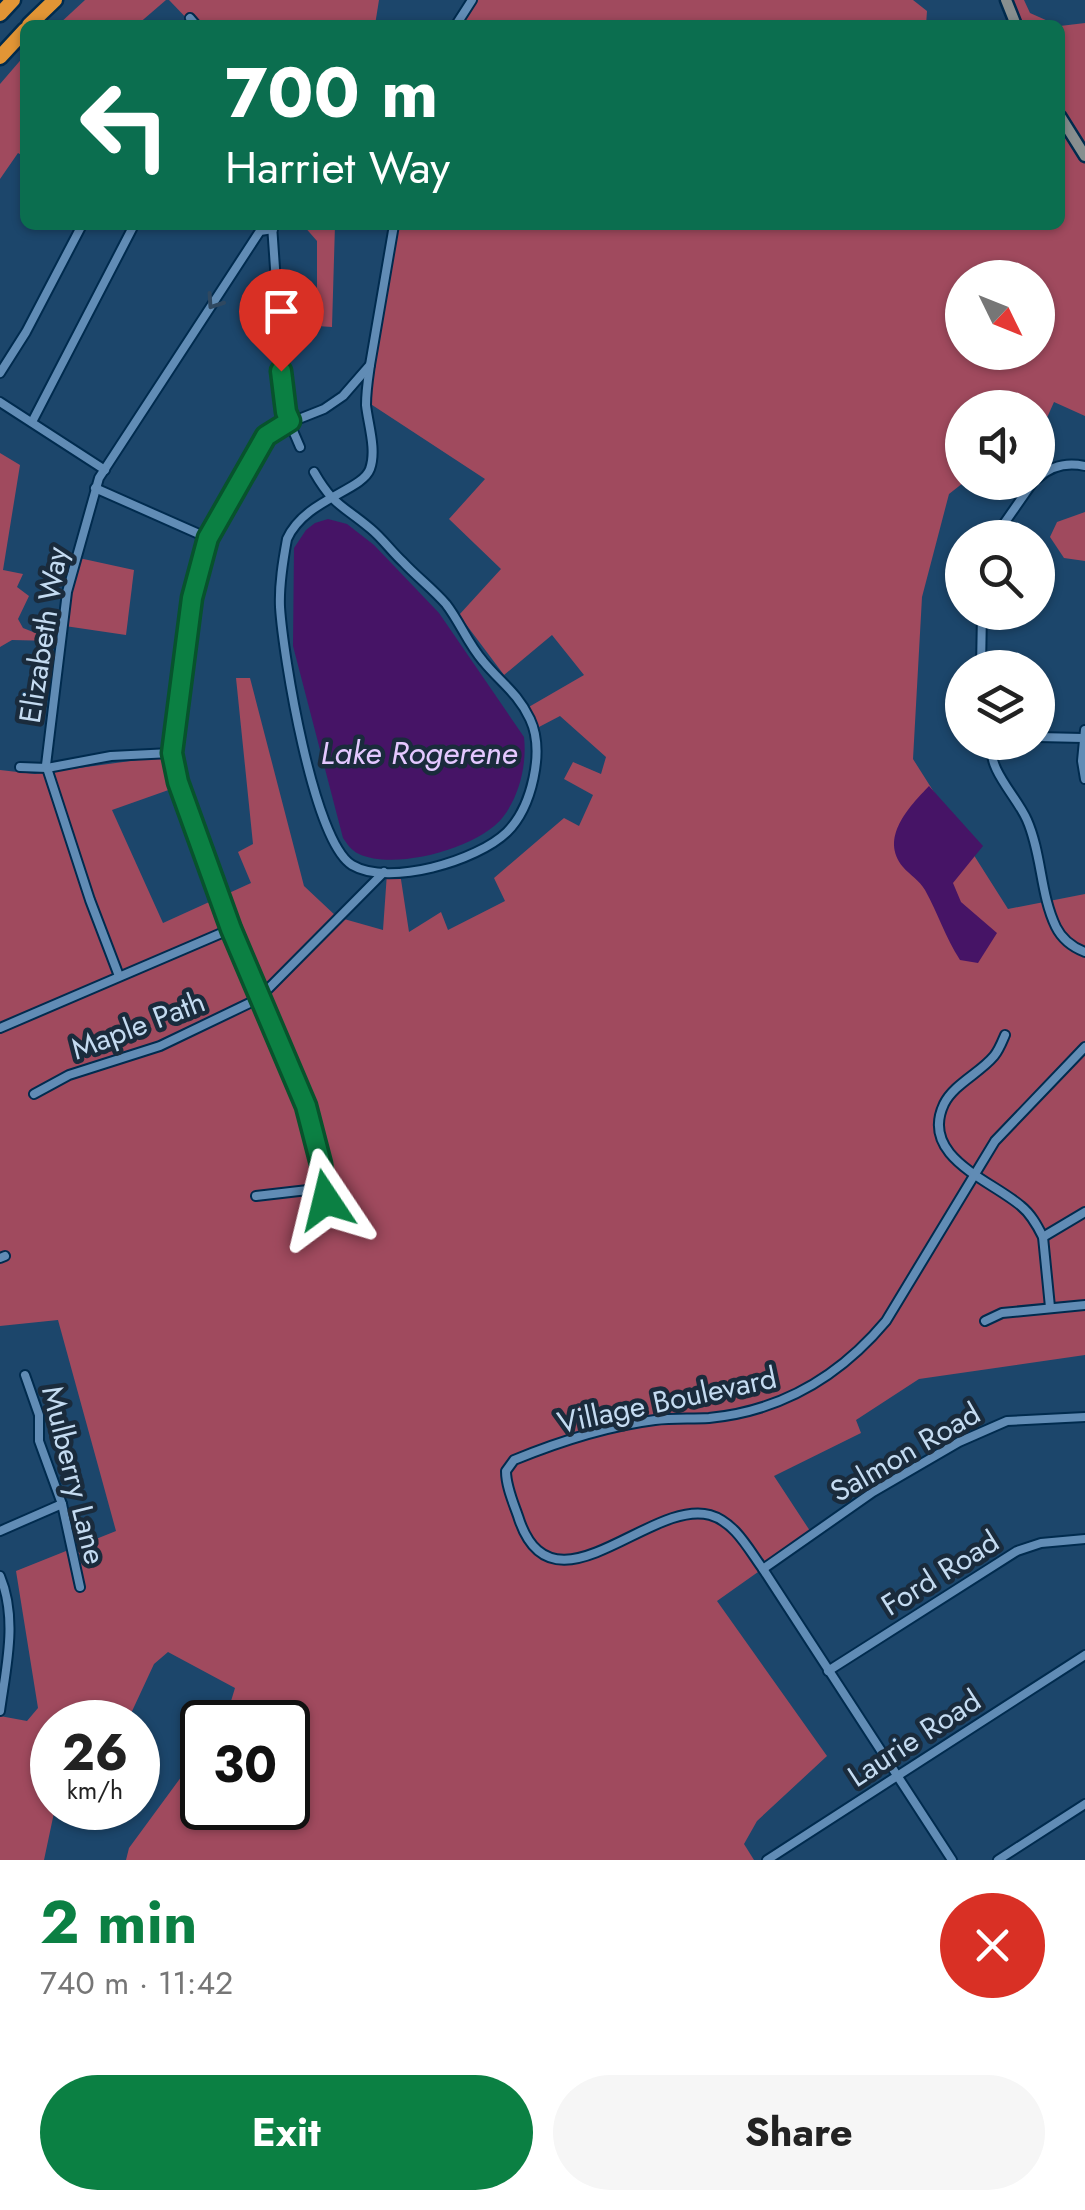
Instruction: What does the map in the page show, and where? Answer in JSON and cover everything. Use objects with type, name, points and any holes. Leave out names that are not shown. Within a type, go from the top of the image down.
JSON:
[{"type":"highway","points":[[0,14],[14,0]]},
{"type":"highway","points":[[34,20],[55,0]]},
{"type":"highway","points":[[0,56],[20,35]]},
{"type":"street","points":[[1065,124],[1085,156]]},
{"type":"street","points":[[0,373],[79,230]]},
{"type":"street","points":[[32,422],[131,230]]},
{"type":"street","name":"Elizabeth Way","points":[[119,976],[48,768],[67,592],[95,488],[263,230]]},
{"type":"street","points":[[273,230],[286,412],[300,447]]},
{"type":"street","points":[[314,472],[328,497],[372,530],[446,604],[480,659],[509,685],[534,730],[538,753],[534,777],[506,834],[455,861],[406,873],[384,872],[355,867],[334,847],[285,665],[280,605],[287,539],[312,507],[328,497],[359,483],[370,469],[366,388],[393,230]]},
{"type":"street","points":[[326,1200],[306,1106],[231,929],[178,782],[172,753],[192,598],[208,538],[266,436],[344,396],[370,365]]},
{"type":"street","points":[[0,402],[105,470]]},
{"type":"street","points":[[1055,467],[1085,466]]},
{"type":"street","points":[[95,488],[208,538]]},
{"type":"street","points":[[1055,735],[1084,734],[1085,779]]},
{"type":"street","points":[[20,767],[48,768],[110,756],[172,753]]},
{"type":"street","points":[[992,760],[1034,836],[1056,928],[1072,946],[1085,952]]},
{"type":"street","name":"Maple Path","points":[[34,1094],[69,1076],[160,1046],[258,999],[384,872]]},
{"type":"street","points":[[0,1028],[231,929]]},
{"type":"street","points":[[1006,1035],[994,1056],[951,1094],[942,1110],[940,1126],[944,1144],[957,1161],[1018,1203],[1043,1237],[1050,1306]]},
{"type":"street","name":"Village Boulevard","points":[[763,1569],[726,1523],[690,1512],[586,1558],[552,1557],[526,1537],[506,1472],[514,1460],[614,1428],[761,1408],[832,1375],[886,1321],[974,1174],[1010,1124],[1085,1047]]},
{"type":"street","points":[[256,1196],[325,1188]]},
{"type":"street","points":[[1043,1237],[1085,1212]]},
{"type":"street","points":[[985,1321],[1002,1313],[1085,1304]]},
{"type":"street","name":"Mulberry Lane","points":[[25,1375],[39,1415],[40,1441],[62,1504],[80,1587]]},
{"type":"street","name":"Salmon Road","points":[[763,1569],[873,1492],[959,1442],[1008,1421],[1085,1416]]},
{"type":"street","points":[[0,1531],[62,1504]]},
{"type":"street","name":"Ford Road","points":[[828,1671],[1017,1551],[1042,1543],[1085,1539]]},
{"type":"street","points":[[763,1569],[952,1860]]},
{"type":"street","points":[[0,1576],[10,1623],[0,1711]]},
{"type":"street","name":"Laurie Road","points":[[768,1860],[1085,1655]]},
{"type":"street","points":[[998,1860],[1085,1804]]},
{"type":"shaded area","points":[[85,0],[166,0],[143,20],[63,20]]},
{"type":"shaded area","points":[[169,0],[379,0],[376,20],[188,20]]},
{"type":"shaded area","points":[[471,0],[913,0],[927,11],[926,20],[464,20]]},
{"type":"shaded area","points":[[1009,0],[1024,0],[1030,13],[1046,20],[1016,20]]},
{"type":"shaded area","points":[[1085,23],[1085,416],[1055,402],[1055,390],[945,390],[947,500],[922,597],[913,759],[1008,909],[1085,894],[1085,1355],[919,1379],[856,1420],[861,1433],[774,1476],[812,1534],[717,1601],[827,1756],[757,1821],[744,1844],[754,1860],[126,1860],[129,1848],[142,1830],[160,1830],[160,1806],[180,1779],[180,1830],[310,1830],[310,1700],[231,1700],[235,1688],[168,1652],[154,1664],[137,1700],[37,1700],[16,1571],[116,1531],[58,1320],[0,1326],[0,770],[35,774],[167,756],[177,787],[112,810],[163,923],[251,883],[238,852],[253,844],[236,678],[250,678],[304,886],[337,917],[383,930],[387,873],[400,873],[409,932],[441,912],[448,930],[505,901],[494,878],[564,818],[579,826],[593,795],[564,779],[573,762],[601,774],[606,757],[560,716],[539,727],[527,708],[584,675],[552,635],[504,675],[459,615],[501,569],[449,519],[485,479],[366,401],[392,230],[1065,230],[1065,25]]},
{"type":"shaded area","points":[[20,61],[20,154],[0,179],[0,84]]},
{"type":"shaded area","points":[[307,230],[335,230],[332,327],[317,326],[317,241]]},
{"type":"shaded area","points":[[0,453],[20,465],[3,570],[23,574],[17,587],[29,596],[18,619],[23,628],[56,641],[12,640],[0,647]]},
{"type":"shaded area","points":[[1085,512],[1085,561],[1064,558],[1055,544],[1057,522]]},
{"type":"shaded area","points":[[79,558],[134,570],[126,635],[65,626]]},
{"type":"shaded area","points":[[0,1716],[27,1721],[30,1717],[30,1830],[50,1830],[44,1860],[0,1860]]},
{"type":"water","name":"Lake Rogerene","points":[[328,519],[347,524],[374,545],[439,613],[524,737],[521,778],[509,808],[491,828],[456,847],[414,858],[375,859],[356,853],[343,838],[293,646],[294,548],[306,530]]},
{"type":"water","points":[[929,786],[983,846],[953,883],[961,902],[997,933],[978,963],[960,960],[925,890],[896,856],[895,834],[913,803]]},
{"type":"route","points":[[281,371],[290,421],[266,436],[245,478],[212,528],[199,567],[172,753],[178,782],[231,929],[306,1106],[326,1200]]}]
